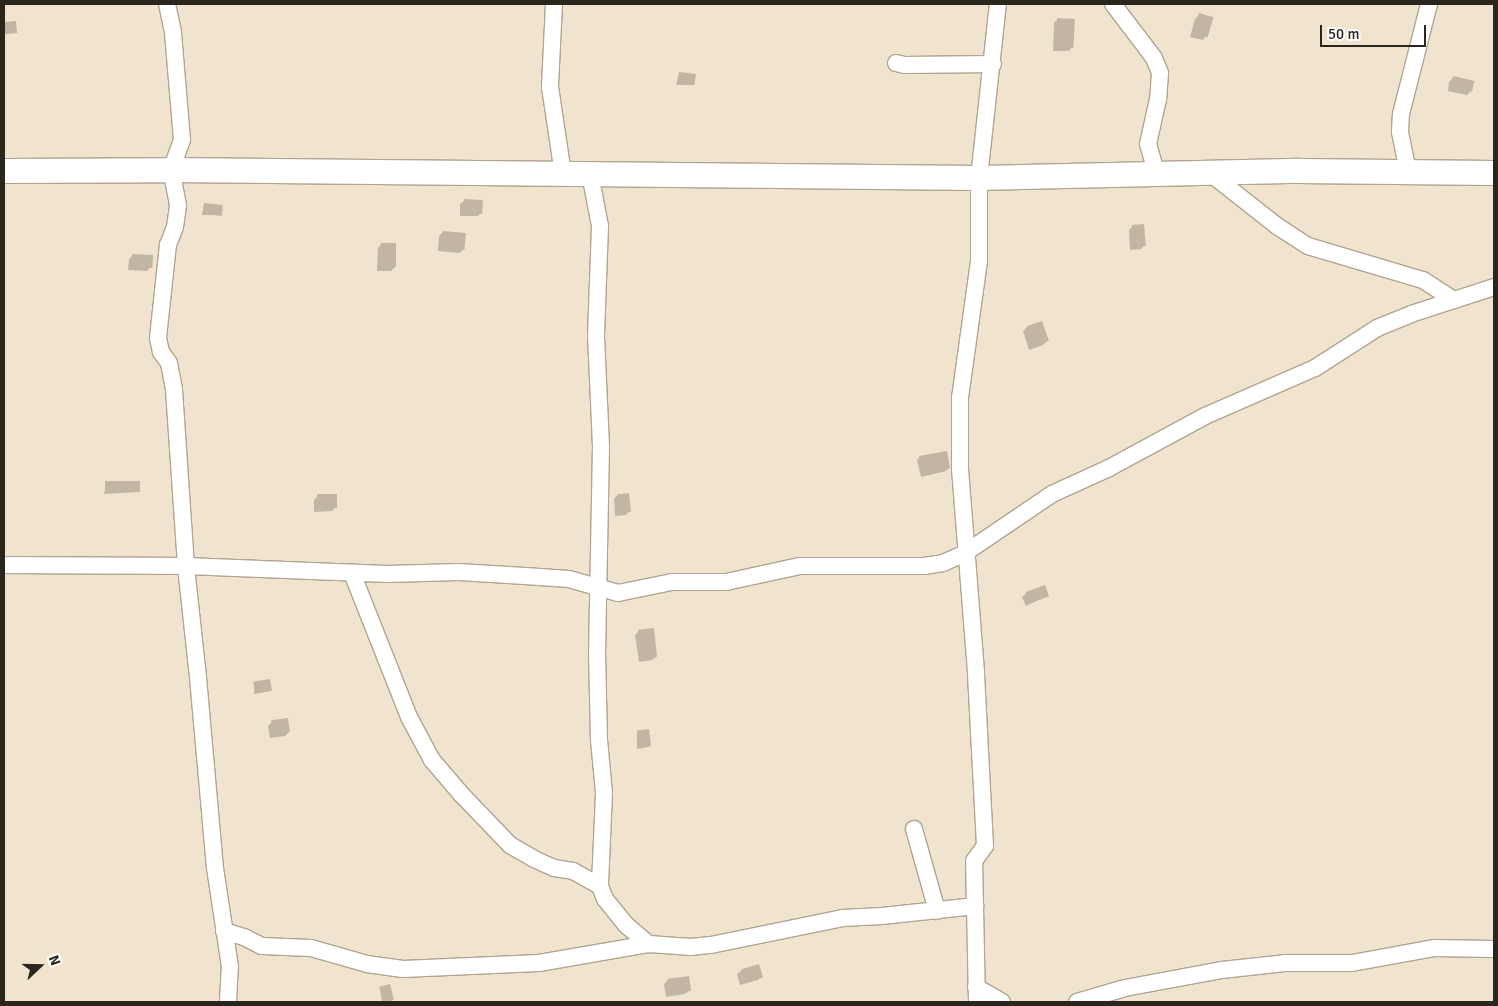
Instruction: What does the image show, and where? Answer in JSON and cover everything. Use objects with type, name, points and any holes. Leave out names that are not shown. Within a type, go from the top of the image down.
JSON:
[{"type":"main road","points":[[4,171],[171,170],[979,178],[1408,172],[1494,173]]},
{"type":"street","points":[[167,4],[173,32],[182,140],[171,170],[178,205],[175,227],[168,245],[158,338],[161,352],[169,363],[174,389],[186,566],[215,868],[230,967],[228,1002]]},
{"type":"street","points":[[554,4],[550,87],[563,174]]},
{"type":"street","points":[[998,4],[993,64],[979,178],[979,261],[960,398],[960,470],[965,553],[974,645],[985,846],[974,861],[977,995],[1002,1002]]},
{"type":"street","points":[[1113,4],[1154,58],[1160,73],[1158,99],[1148,144],[1157,175]]},
{"type":"street","points":[[1408,172],[1400,132],[1401,114],[1429,4]]},
{"type":"street","points":[[896,63],[905,65],[993,64]]},
{"type":"street","points":[[590,174],[600,226],[596,336],[602,446],[598,588],[599,740],[604,792],[600,886],[605,899],[614,913],[636,936],[649,944]]},
{"type":"street","points":[[1211,174],[1277,226],[1308,246],[1423,280],[1454,300]]},
{"type":"street","points":[[4,565],[186,566],[352,573],[458,572],[569,579],[618,593],[672,582],[726,582],[800,566],[924,566],[943,563],[965,553],[1052,494],[1094,476],[1205,416],[1315,368],[1377,328],[1494,287]]},
{"type":"street","points":[[352,573],[409,717],[432,760],[462,795],[510,845],[534,860],[554,868],[573,871],[600,886]]},
{"type":"street","points":[[914,829],[937,911]]},
{"type":"street","points":[[224,931],[244,937],[262,946],[311,948],[367,964],[403,969],[539,963],[649,944],[691,947],[711,945],[842,918],[937,911],[975,906]]},
{"type":"street","points":[[1077,1002],[1125,988],[1222,970],[1286,963],[1352,963],[1434,948],[1494,949]]},
{"type":"building","points":[[1199,13],[1213,17],[1208,37],[1193,33]]},
{"type":"building","points":[[1057,18],[1075,19],[1073,48],[1055,47]]},
{"type":"building","points":[[16,21],[17,33],[5,34],[4,22]]},
{"type":"building","points":[[679,72],[696,74],[695,85],[678,83]]},
{"type":"building","points":[[1453,76],[1474,81],[1472,92],[1451,87]]},
{"type":"building","points":[[464,199],[483,200],[482,214],[463,213]]},
{"type":"building","points":[[204,203],[223,205],[222,216],[203,214]]},
{"type":"building","points":[[1144,224],[1146,246],[1134,247],[1132,225]]},
{"type":"building","points":[[443,231],[466,233],[464,250],[442,248]]},
{"type":"building","points":[[381,243],[396,243],[396,267],[381,267]]},
{"type":"building","points":[[132,254],[153,255],[152,268],[131,267]]},
{"type":"building","points":[[1042,321],[1049,341],[1034,346],[1027,326]]},
{"type":"building","points":[[947,451],[950,468],[924,475],[919,456]]},
{"type":"building","points":[[105,481],[140,481],[140,492],[105,492]]},
{"type":"building","points":[[629,493],[631,512],[619,513],[617,494]]},
{"type":"building","points":[[317,494],[337,494],[337,508],[317,508]]},
{"type":"building","points":[[1045,585],[1049,596],[1029,603],[1025,592]]},
{"type":"building","points":[[654,628],[657,657],[641,659],[638,630]]},
{"type":"building","points":[[270,679],[272,691],[255,694],[253,682]]},
{"type":"building","points":[[288,718],[290,732],[273,734],[271,720]]},
{"type":"building","points":[[649,729],[651,746],[639,747],[637,730]]},
{"type":"building","points":[[759,964],[763,977],[745,983],[741,970]]},
{"type":"building","points":[[689,976],[691,991],[669,994],[667,979]]},
{"type":"building","points":[[390,984],[394,1000],[383,1002],[379,987]]}]
